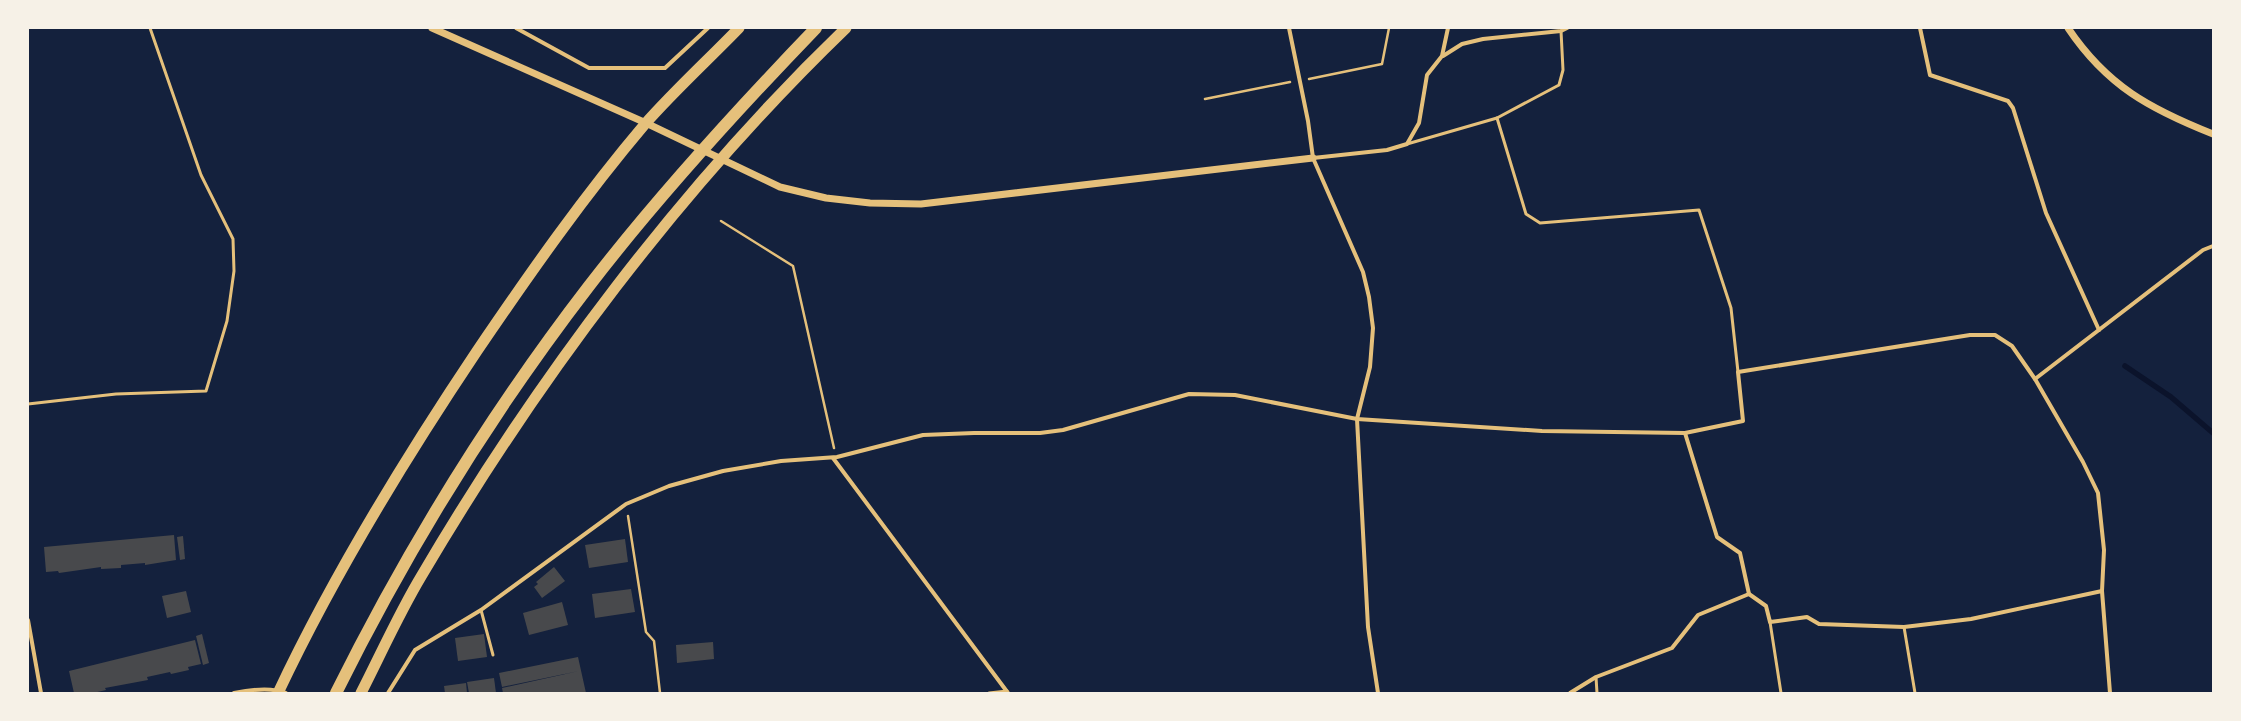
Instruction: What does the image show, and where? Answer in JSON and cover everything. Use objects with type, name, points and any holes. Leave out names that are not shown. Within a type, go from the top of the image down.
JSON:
[{"type":"highway","points":[[281,692],[320,610],[377,509],[441,405],[514,297],[582,203],[646,123],[739,28]]},
{"type":"highway","points":[[336,693],[414,550],[462,469],[533,363],[589,286],[661,198],[738,109],[816,28]]},
{"type":"highway","points":[[361,693],[421,576],[503,445],[590,322],[669,221],[721,160],[814,58],[846,28]]},
{"type":"street","points":[[432,28],[646,123],[780,188],[826,198],[870,203],[921,204],[1387,150],[1408,144],[1419,123],[1428,75],[1442,56],[1462,44],[1483,39],[1561,31],[1567,28]]},
{"type":"street","points":[[516,28],[589,68],[664,68],[708,28]]},
{"type":"street","points":[[1289,28],[1308,121],[1313,158],[1363,272],[1369,297],[1373,328],[1370,367],[1357,419],[1368,627],[1378,693]]},
{"type":"street","points":[[1442,56],[1448,28]]},
{"type":"street","points":[[1920,28],[1930,75],[2008,100],[2013,108],[2046,213],[2099,330]]},
{"type":"street","points":[[2068,28],[2081,47],[2109,77],[2136,98],[2169,117],[2213,134]]},
{"type":"street","points":[[2035,379],[2203,250],[2213,246]]},
{"type":"street","points":[[388,693],[415,650],[481,610],[626,504],[669,486],[723,471],[781,461],[835,458],[923,435],[1040,433],[1063,430],[1189,394],[1235,395],[1357,419],[1542,431],[1685,433],[1743,421],[1738,372],[1970,335],[1995,336],[2012,346],[2035,379],[2083,462],[2098,493],[2104,550],[2102,592],[2110,693]]},
{"type":"street","points":[[1685,433],[1717,537],[1740,553],[1749,594],[1766,606],[1770,622],[1807,617],[1819,624],[1904,627],[1971,619],[2102,592]]},
{"type":"street","points":[[835,458],[1008,692]]},
{"type":"street","points":[[1570,693],[1596,677],[1672,648],[1698,614],[1749,594]]},
{"type":"street","points":[[28,620],[41,693]]},
{"type":"street","points":[[234,693],[245,690],[281,692]]},
{"type":"lane","points":[[28,404],[116,394],[206,391],[227,321],[234,271],[233,240],[201,175],[150,28]]},
{"type":"lane","points":[[1408,144],[1497,118],[1559,85],[1564,70],[1561,31]]},
{"type":"lane","points":[[1497,118],[1526,214],[1540,222],[1699,210],[1731,308],[1738,372]]},
{"type":"lane","points":[[481,610],[493,654]]},
{"type":"lane","points":[[1770,622],[1781,693]]},
{"type":"lane","points":[[1904,627],[1915,693]]},
{"type":"lane","points":[[1596,677],[1597,693]]},
{"type":"lane","points":[[990,693],[1008,692]]},
{"type":"path","points":[[721,221],[793,266],[835,458]]},
{"type":"path","points":[[626,504],[646,632],[654,641],[660,693]]},
{"type":"building","points":[[174,535],[176,560],[145,565],[145,563],[121,565],[121,568],[101,569],[101,567],[59,573],[58,571],[46,572],[44,547]]},
{"type":"building","points":[[183,536],[185,559],[180,560],[177,537]]},
{"type":"building","points":[[625,539],[628,562],[589,568],[585,545]]},
{"type":"building","points":[[554,567],[565,581],[542,598],[534,587],[538,584],[536,582]]},
{"type":"building","points":[[631,589],[635,612],[595,618],[592,594]]},
{"type":"building","points":[[186,591],[191,612],[167,618],[162,596]]},
{"type":"building","points":[[562,602],[568,625],[529,635],[523,613]]},
{"type":"building","points":[[202,634],[209,663],[203,665],[196,636]]},
{"type":"building","points":[[484,634],[487,657],[458,661],[455,638]]},
{"type":"building","points":[[195,640],[201,664],[188,667],[189,670],[147,677],[148,680],[105,688],[106,690],[93,693],[74,693],[69,671]]},
{"type":"building","points":[[713,642],[714,659],[677,663],[676,645]]},
{"type":"building","points":[[578,657],[586,693],[503,693],[502,688],[579,671],[502,687],[499,673]]},
{"type":"building","points":[[494,678],[496,693],[469,693],[467,682]]},
{"type":"building","points":[[466,683],[467,693],[445,693],[444,686]]},
{"type":"waterway","points":[[2125,366],[2171,397],[2213,433]]}]
